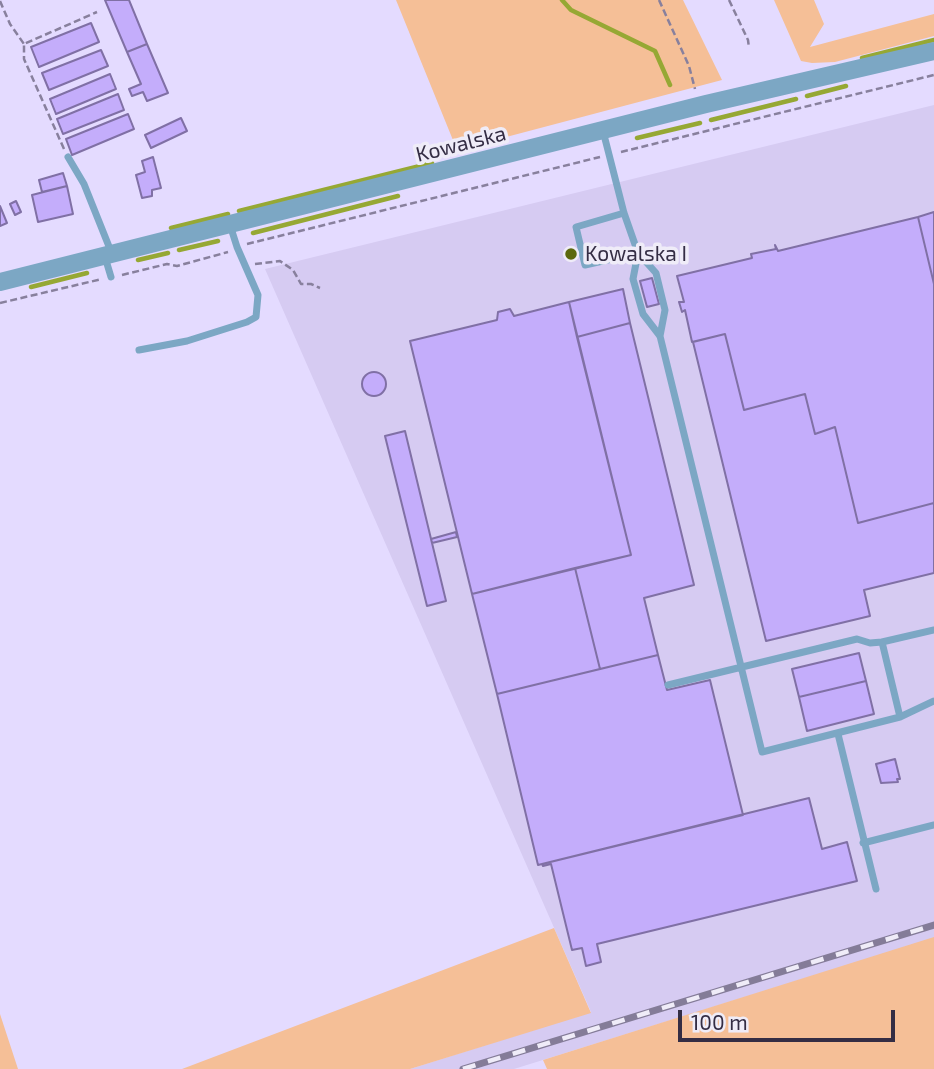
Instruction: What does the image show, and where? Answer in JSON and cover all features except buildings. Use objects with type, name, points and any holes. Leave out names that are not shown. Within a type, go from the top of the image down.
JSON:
[{"type":"street","name":"Kowalska","points":[[0,282],[699,106],[934,51]]},
{"type":"lane","points":[[603,130],[624,213],[638,253],[656,273],[666,310],[660,336]]},
{"type":"lane","points":[[68,157],[84,184],[108,255],[111,277]]},
{"type":"lane","points":[[624,213],[576,227],[584,265],[638,253]]},
{"type":"lane","points":[[139,350],[195,339],[256,317],[258,295],[230,225]]},
{"type":"lane","points":[[638,253],[633,279],[643,314],[660,336],[762,752],[900,717],[934,701]]},
{"type":"lane","points":[[668,685],[858,639],[870,643],[882,642],[934,630]]},
{"type":"lane","points":[[882,642],[900,717]]},
{"type":"lane","points":[[838,734],[876,889]]},
{"type":"lane","points":[[863,843],[934,825]]},
{"type":"path","points":[[659,0],[689,66],[699,106]]},
{"type":"path","points":[[729,0],[748,40],[749,48]]},
{"type":"path","points":[[0,1],[10,24],[24,44],[24,59],[68,157]]},
{"type":"path","points":[[24,44],[97,12]]},
{"type":"path","points":[[620,152],[934,75]]},
{"type":"path","points":[[245,245],[592,159]]},
{"type":"path","points":[[0,303],[167,264],[177,266],[230,250]]},
{"type":"path","points":[[245,265],[280,261],[293,270],[301,284],[320,288]]},
{"type":"shaded area","points":[[396,0],[683,0],[722,80],[457,150]]},
{"type":"shaded area","points":[[774,0],[814,0],[824,24],[810,47],[934,14],[934,36],[835,62],[801,61]]},
{"type":"shaded area","points":[[934,105],[934,938],[514,1069],[410,1069],[591,1012],[265,269]]},
{"type":"shaded area","points":[[554,928],[591,1013],[410,1069],[182,1069]]},
{"type":"shaded area","points":[[934,937],[934,1069],[547,1069],[543,1060]]},
{"type":"shaded area","points":[[0,1014],[18,1069],[0,1069]]},
{"type":"waterway","points":[[562,0],[571,10],[655,51],[670,85]]},
{"type":"waterway","points":[[862,58],[934,40]]},
{"type":"waterway","points":[[807,96],[846,86]]},
{"type":"waterway","points":[[711,120],[796,99]]},
{"type":"waterway","points":[[637,138],[700,123]]},
{"type":"waterway","points":[[239,211],[432,163]]},
{"type":"waterway","points":[[253,233],[398,196]]},
{"type":"waterway","points":[[171,228],[228,214]]},
{"type":"waterway","points":[[179,250],[218,241]]},
{"type":"waterway","points":[[138,260],[168,253]]},
{"type":"waterway","points":[[31,287],[87,273]]},
{"type":"railway","points":[[463,1069],[934,925]]},
{"type":"place","name":"Kowalska I","points":[[571,254]]}]
